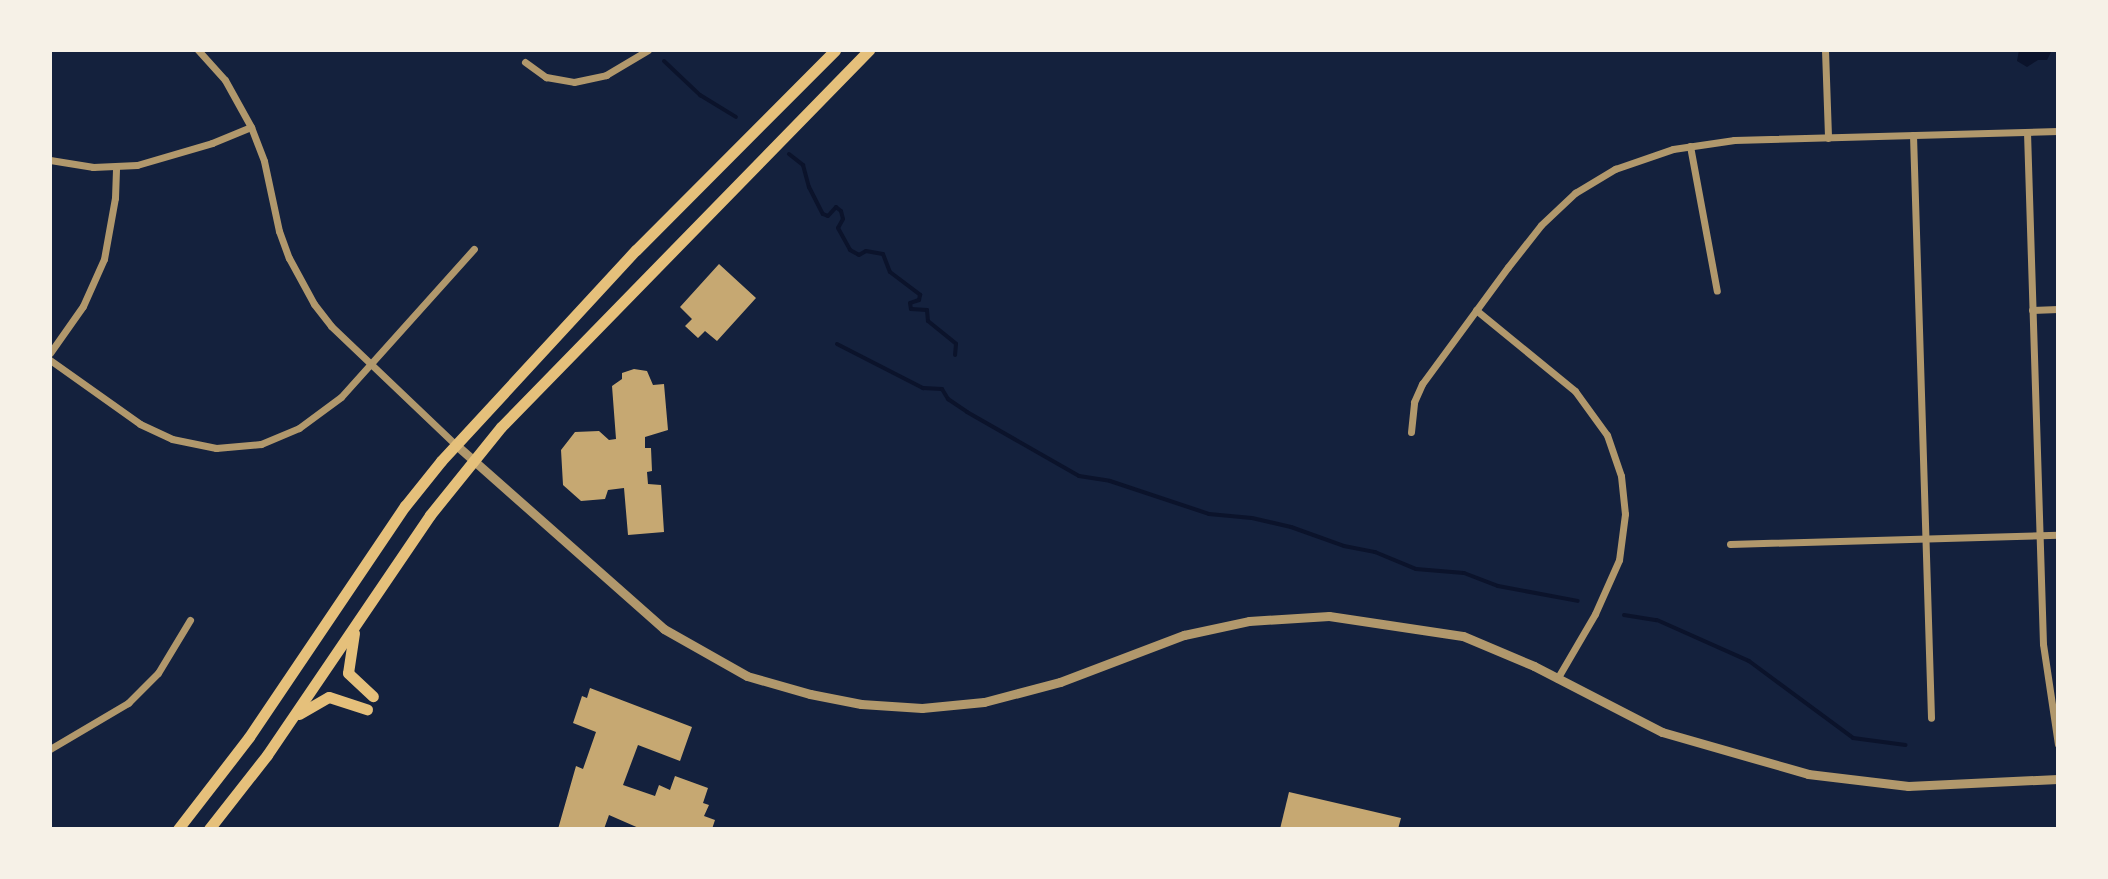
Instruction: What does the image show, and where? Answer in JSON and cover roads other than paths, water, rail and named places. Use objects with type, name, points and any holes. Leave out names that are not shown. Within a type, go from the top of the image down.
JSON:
[{"type":"main road","points":[[178,829],[249,737],[405,506],[455,444],[626,261],[835,50]]},
{"type":"main road","points":[[209,829],[292,719],[430,515],[473,460],[642,280],[869,50]]},
{"type":"main road","points":[[355,626],[347,669],[354,681],[373,696]]},
{"type":"main road","points":[[292,719],[329,697],[367,709]]},
{"type":"street","points":[[198,50],[225,80],[251,127],[264,161],[279,231],[299,279],[331,326],[455,444],[625,598],[686,645],[747,676],[861,704],[922,708],[984,702],[1060,682],[1184,635],[1290,616],[1371,619],[1440,631],[1501,651],[1662,732],[1808,774],[1908,786],[2058,779]]},
{"type":"street","points":[[525,62],[546,77],[574,82],[606,75],[648,50]]},
{"type":"street","points":[[1825,50],[1828,138]]},
{"type":"street","points":[[50,160],[116,167],[171,156],[251,127]]},
{"type":"street","points":[[1411,432],[1414,402],[1422,384],[1541,225],[1575,193],[1615,169],[1690,146],[1734,140],[2058,131]]},
{"type":"street","points":[[2027,132],[2043,644],[2058,744]]},
{"type":"street","points":[[1913,135],[1931,718]]},
{"type":"street","points":[[1690,146],[1717,291]]},
{"type":"street","points":[[50,353],[83,306],[104,259],[115,198],[116,167]]},
{"type":"street","points":[[50,360],[155,433],[216,448],[261,444],[299,428],[341,397],[474,249]]},
{"type":"street","points":[[2032,310],[2058,309]]},
{"type":"street","points":[[1476,310],[1575,391],[1607,435],[1621,476],[1625,514],[1619,560],[1595,614],[1557,679]]},
{"type":"street","points":[[1730,544],[2058,535]]},
{"type":"street","points":[[50,749],[128,703],[158,673],[190,620]]},
{"type":"water","points":[[2019,50],[2052,50],[2047,60],[2038,60],[2027,67],[2017,61]]},
{"type":"waterway","points":[[664,61],[700,95],[736,117]]},
{"type":"waterway","points":[[789,154],[803,165],[809,187],[823,214],[828,216],[836,207],[841,211],[843,219],[838,228],[850,250],[859,255],[866,251],[883,254],[890,272],[920,295],[919,300],[910,303],[911,309],[927,310],[928,321],[956,344],[955,355]]},
{"type":"waterway","points":[[837,344],[923,388],[942,389],[948,399],[967,412],[1079,476],[1110,481],[1209,514],[1252,518],[1291,527],[1344,546],[1375,552],[1416,569],[1464,573],[1498,586],[1578,601]]},
{"type":"waterway","points":[[1624,615],[1657,620],[1749,661],[1853,738],[1906,745]]}]
